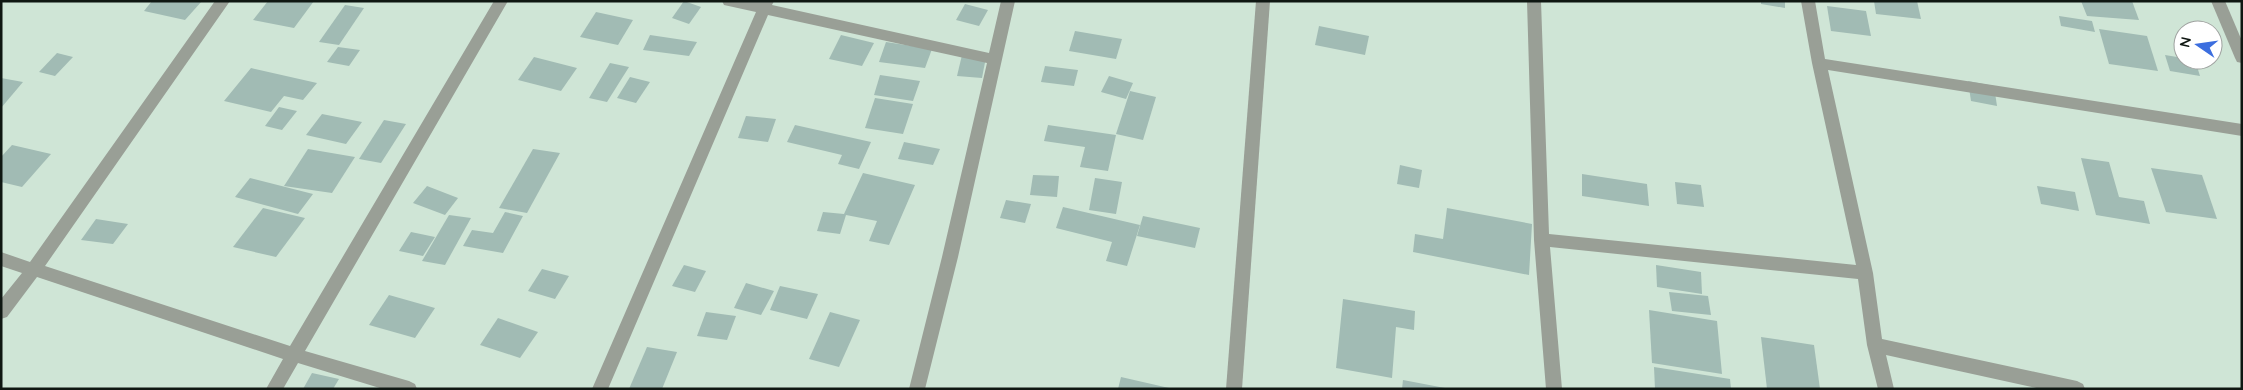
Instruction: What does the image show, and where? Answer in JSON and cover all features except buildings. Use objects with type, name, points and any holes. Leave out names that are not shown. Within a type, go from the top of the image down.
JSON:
[{"type":"street","points":[[1,312],[34,269],[223,1]]},
{"type":"street","points":[[274,389],[502,1]]},
{"type":"street","points":[[729,1],[765,5],[994,59]]},
{"type":"street","points":[[917,389],[950,257],[1008,1]]},
{"type":"street","points":[[1234,389],[1263,1]]},
{"type":"street","points":[[1534,1],[1542,240],[1554,389]]},
{"type":"street","points":[[1808,1],[1819,63],[1866,273],[1875,345],[1886,389]]},
{"type":"street","points":[[2218,1],[2242,58]]},
{"type":"street","points":[[600,389],[765,5]]},
{"type":"street","points":[[1819,63],[2242,130]]},
{"type":"street","points":[[1542,240],[1866,273]]},
{"type":"street","points":[[1,259],[294,356],[409,389]]},
{"type":"street","points":[[1875,345],[2077,389]]}]
